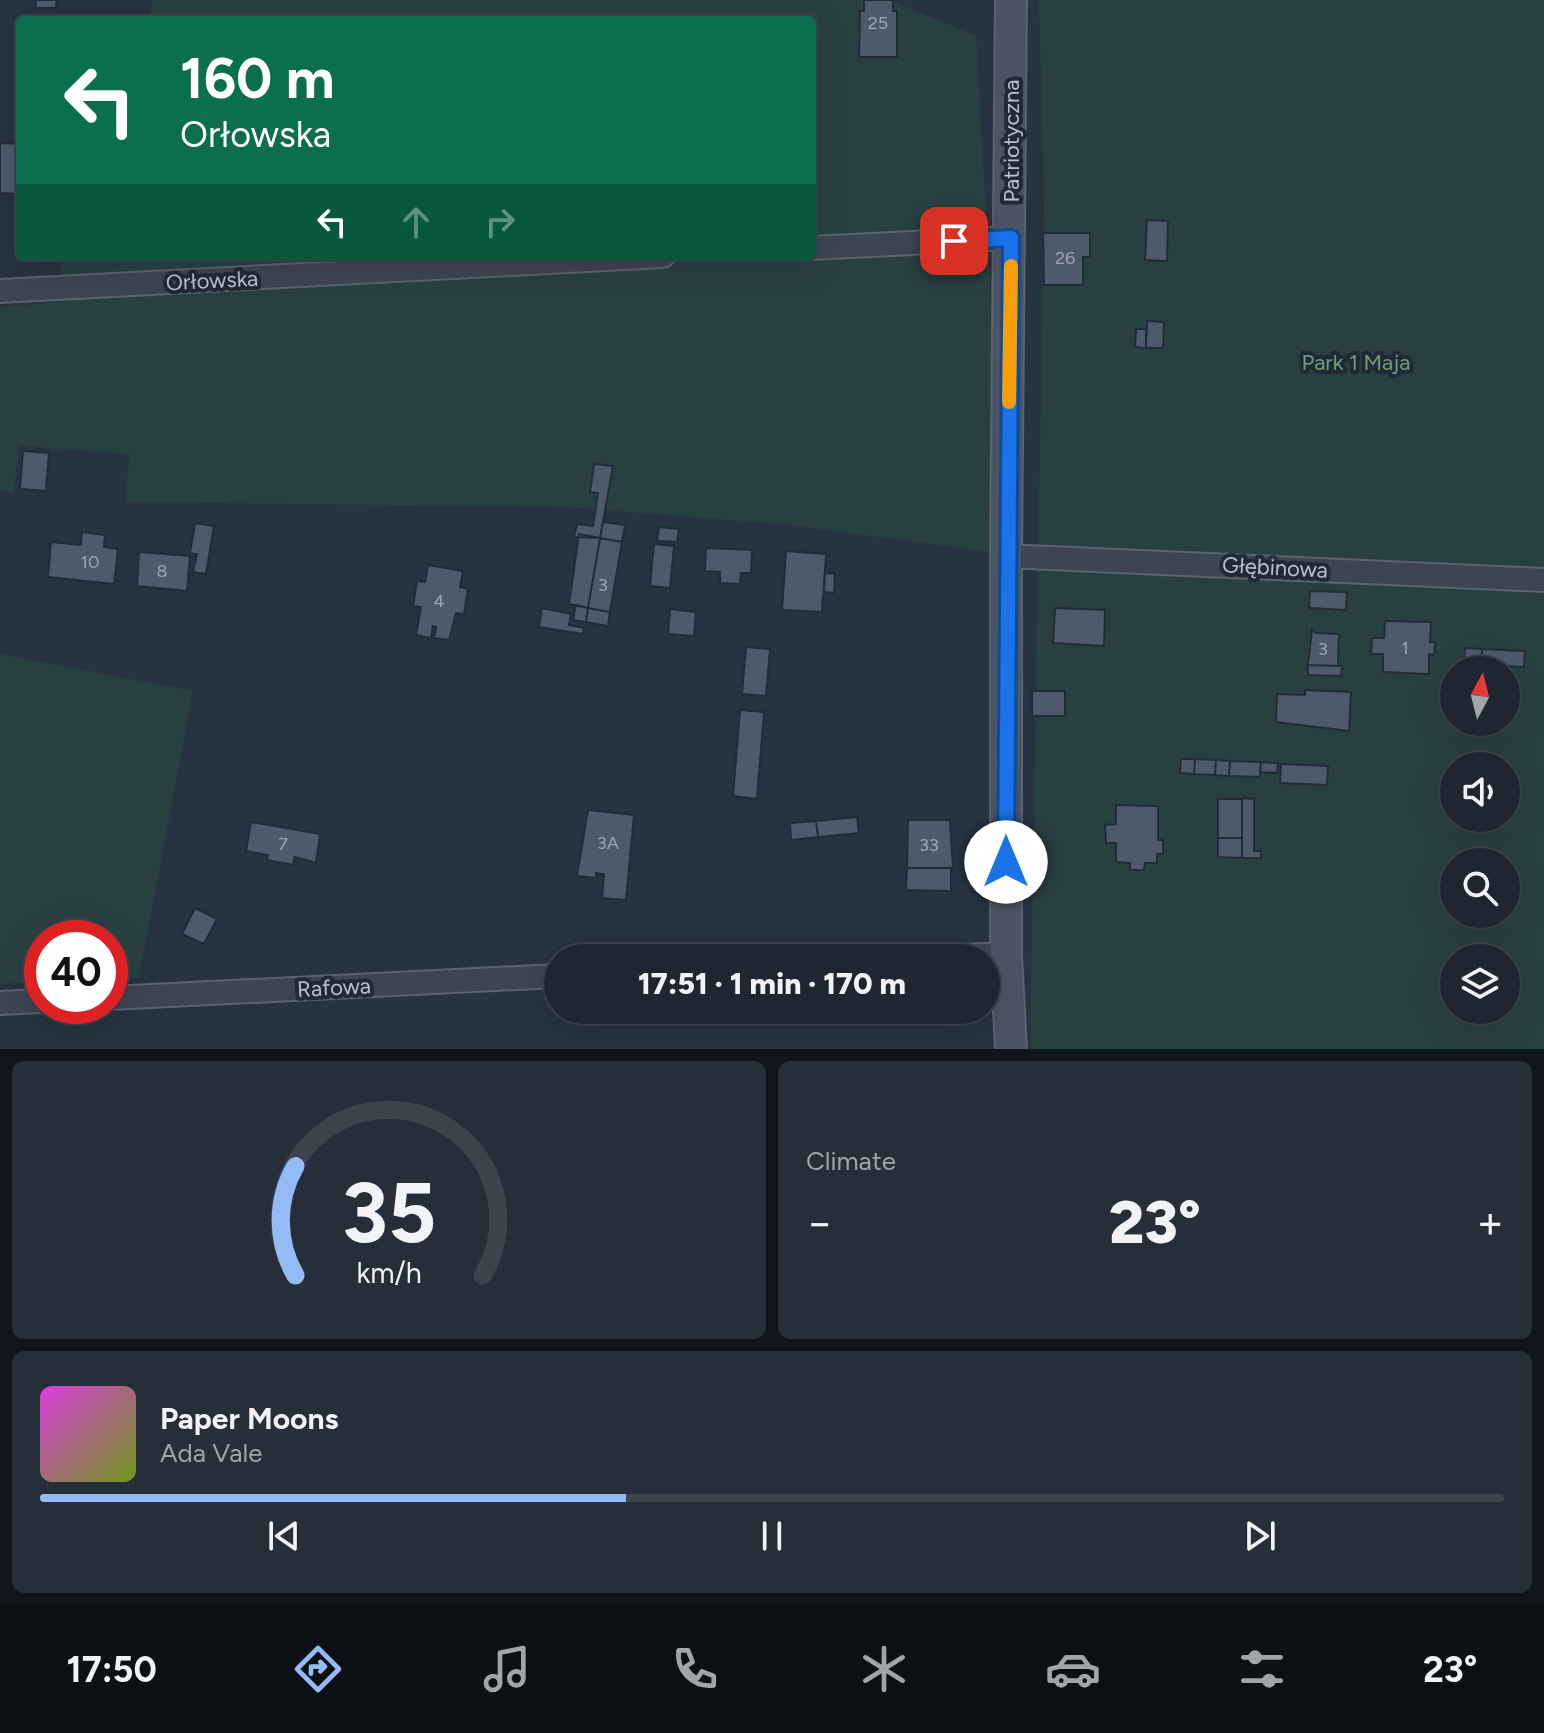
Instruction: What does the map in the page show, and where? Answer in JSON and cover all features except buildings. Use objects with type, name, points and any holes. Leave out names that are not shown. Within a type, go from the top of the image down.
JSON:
[{"type":"street","name":"Patriotyczna","points":[[1011,0],[1006,556],[1006,954],[1011,1049]]},
{"type":"street","points":[[816,248],[1011,238]]},
{"type":"street","name":"Orłowska","points":[[0,291],[587,260]]},
{"type":"street","name":"Głębinowa","points":[[1006,556],[1544,580]]},
{"type":"street","points":[[1000,954],[1006,954]]},
{"type":"street","name":"Rafowa","points":[[128,997],[544,977]]},
{"type":"street","points":[[0,1003],[24,1002]]},
{"type":"green space","points":[[153,0],[890,0],[976,36],[992,322],[991,552],[781,524],[565,507],[126,502],[129,454],[20,446],[13,493],[0,490],[0,307],[60,302],[62,260],[816,260],[816,16],[150,16]]},
{"type":"green space","name":"Park 1 Maja","points":[[1039,0],[1544,0],[1544,1049],[1030,1049],[1044,207]]},
{"type":"green space","points":[[0,654],[193,691],[139,978],[128,978],[128,920],[24,920],[24,983],[0,984]]},
{"type":"slow traffic","points":[[1009,402],[1011,266]]},
{"type":"route","points":[[954,241],[1011,238],[1006,556],[1006,862]]}]
